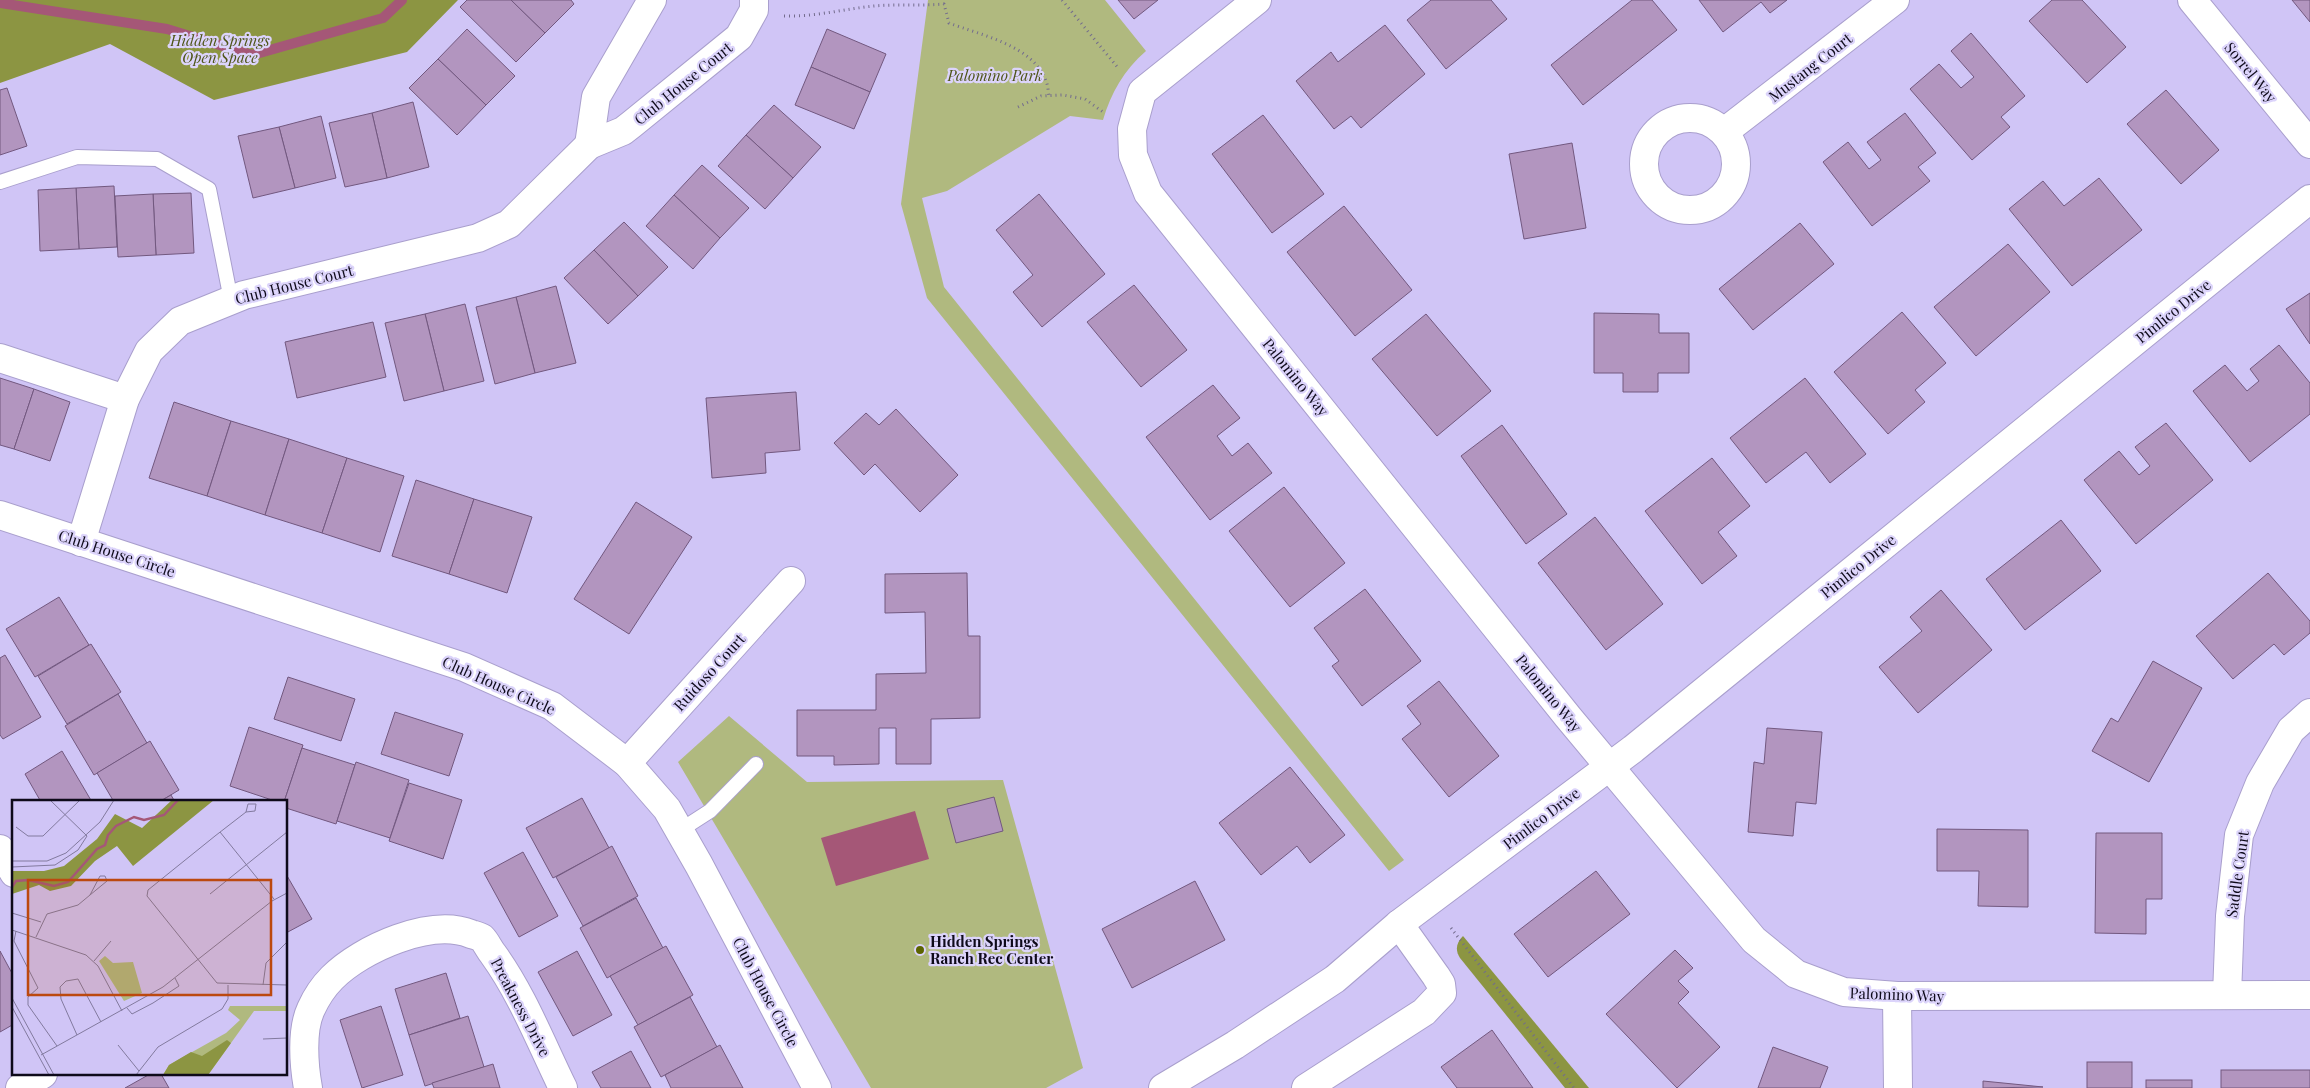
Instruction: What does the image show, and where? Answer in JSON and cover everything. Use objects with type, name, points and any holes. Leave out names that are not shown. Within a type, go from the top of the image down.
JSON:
[{"type":"street","points":[[589,144],[596,97],[652,0]]},
{"type":"street","name":"Palomino Way","points":[[1257,0],[1142,92],[1132,130],[1133,155],[1148,193],[1609,767],[1754,940],[1796,974],[1844,992],[1897,996],[2310,995]]},
{"type":"street","name":"Mustang Court","points":[[1724,132],[1895,0]]},
{"type":"street","name":"Sorrel Way","points":[[2192,0],[2310,144]]},
{"type":"street","name":"Club House Court","points":[[81,542],[125,399],[149,351],[180,321],[244,294],[478,238],[509,224],[589,144],[622,131],[739,37],[754,5]]},
{"type":"street","name":"Pimlico Drive","points":[[1163,1088],[1335,979],[1399,924],[1609,767],[2310,199]]},
{"type":"street","points":[[0,358],[125,399]]},
{"type":"street","name":"Club House Circle","points":[[0,515],[464,667],[552,706],[627,763],[667,809],[816,1088]]},
{"type":"street","name":"Ruidoso Court","points":[[627,763],[791,581]]},
{"type":"street","name":"Saddle Court","points":[[2228,995],[2230,916],[2239,836],[2260,783],[2291,730],[2310,713]]},
{"type":"street","points":[[0,849],[12,870]]},
{"type":"street","points":[[1306,1088],[1424,1012],[1442,993],[1441,984],[1399,924]]},
{"type":"street","name":"Preakness Drive","points":[[308,1088],[304,1044],[310,1011],[321,991],[333,977],[377,948],[411,934],[438,929],[462,930],[481,938],[504,969],[563,1088]]},
{"type":"street","points":[[1897,996],[1898,1088]]},
{"type":"street","points":[[20,1088],[40,1076]]},
{"type":"lane","points":[[0,182],[77,157],[157,159],[209,189],[231,300]]},
{"type":"lane","points":[[679,831],[710,810],[756,764]]},
{"type":"path","points":[[1062,0],[1125,74]]},
{"type":"path","points":[[754,5],[775,15],[805,16],[874,6],[944,4],[949,24],[1009,44],[1034,62],[1046,80],[1049,96]]},
{"type":"path","points":[[1018,107],[1041,96],[1063,95],[1085,99],[1109,115]]},
{"type":"path","points":[[1451,928],[1574,1088]]},
{"type":"green space","name":"Hidden Springs Open Space","points":[[0,0],[458,0],[407,52],[214,100],[110,44],[0,83]]},
{"type":"green space","name":"Palomino Park","points":[[928,0],[1105,0],[1146,51],[1119,82],[1103,120],[1070,116],[947,191],[922,198],[944,287],[1404,860],[1389,871],[927,298],[901,204]]},
{"type":"green space","name":"Hidden Springs Ranch Rec Center","points":[[729,716],[807,782],[1003,780],[1083,1068],[1046,1088],[871,1088],[678,762]]},
{"type":"green space","points":[[1463,936],[1589,1088],[1565,1088],[1460,958],[1457,947]]},
{"type":"shaded area","points":[[915,811],[929,859],[836,886],[821,838]]},
{"type":"building","points":[[467,0],[511,0],[545,33],[516,62],[460,7]]},
{"type":"building","points":[[511,0],[571,0],[574,4],[545,33]]},
{"type":"building","points":[[1118,0],[1158,0],[1134,19]]},
{"type":"building","points":[[1431,0],[1491,0],[1507,19],[1446,69],[1407,20]]},
{"type":"building","points":[[1632,0],[1652,0],[1677,30],[1583,105],[1551,65]]},
{"type":"building","points":[[1699,0],[1787,0],[1770,13],[1761,2],[1723,32]]},
{"type":"building","points":[[2052,0],[2082,0],[2126,47],[2087,83],[2029,21]]},
{"type":"building","points":[[2292,0],[2310,0],[2310,22]]},
{"type":"building","points":[[1385,25],[1425,74],[1361,128],[1351,116],[1334,129],[1296,81],[1331,52],[1338,62]]},
{"type":"building","points":[[467,29],[515,76],[486,105],[438,59]]},
{"type":"building","points":[[827,29],[886,54],[870,92],[811,67]]},
{"type":"building","points":[[1971,33],[2025,96],[2001,117],[2010,127],[1972,160],[1910,89],[1939,64],[1961,88],[1974,77],[1951,51]]},
{"type":"building","points":[[438,59],[486,105],[457,135],[409,88]]},
{"type":"building","points":[[811,67],[870,92],[854,129],[795,105]]},
{"type":"building","points":[[7,88],[27,146],[0,155],[0,90]]},
{"type":"building","points":[[2166,90],[2219,150],[2181,184],[2127,124]]},
{"type":"building","points":[[413,102],[429,167],[387,178],[372,113]]},
{"type":"building","points":[[774,105],[821,147],[793,178],[746,135]]},
{"type":"building","points":[[372,113],[387,178],[345,187],[329,123]]},
{"type":"building","points":[[1905,113],[1936,153],[1918,167],[1930,181],[1872,226],[1823,162],[1848,142],[1869,169],[1881,160],[1867,142]]},
{"type":"building","points":[[1263,115],[1324,194],[1272,233],[1212,154]]},
{"type":"building","points":[[321,116],[336,178],[295,188],[279,127]]},
{"type":"building","points":[[279,127],[295,188],[253,198],[238,136]]},
{"type":"building","points":[[746,135],[793,178],[765,209],[718,166]]},
{"type":"building","points":[[1572,143],[1586,228],[1524,239],[1509,154]]},
{"type":"building","points":[[702,165],[749,208],[720,238],[674,195]]},
{"type":"building","points":[[2099,178],[2142,230],[2072,286],[2009,209],[2043,181],[2064,206]]},
{"type":"building","points":[[114,186],[117,247],[79,249],[76,188]]},
{"type":"building","points":[[76,188],[79,249],[40,251],[38,190]]},
{"type":"building","points":[[191,193],[194,253],[156,255],[153,194]]},
{"type":"building","points":[[153,194],[156,255],[118,257],[115,196]]},
{"type":"building","points":[[1039,194],[1105,274],[1042,327],[1013,292],[1033,275],[996,230]]},
{"type":"building","points":[[674,195],[720,238],[693,269],[646,226]]},
{"type":"building","points":[[1344,206],[1412,290],[1355,336],[1287,252]]},
{"type":"building","points":[[624,222],[668,267],[638,296],[594,250]]},
{"type":"building","points":[[1800,223],[1834,264],[1753,330],[1719,289]]},
{"type":"building","points":[[2008,244],[2050,292],[1976,356],[1934,307]]},
{"type":"building","points":[[594,250],[638,296],[608,324],[564,278]]},
{"type":"building","points":[[1134,285],[1187,350],[1141,387],[1087,322]]},
{"type":"building","points":[[556,286],[576,363],[535,373],[516,297]]},
{"type":"building","points":[[2310,293],[2310,344],[2286,309]]},
{"type":"building","points":[[516,297],[535,373],[495,384],[476,307]]},
{"type":"building","points":[[465,304],[484,381],[444,391],[425,314]]},
{"type":"building","points":[[1902,312],[1946,363],[1915,390],[1925,402],[1888,434],[1834,372]]},
{"type":"building","points":[[1594,313],[1659,314],[1659,333],[1689,333],[1689,373],[1658,373],[1658,392],[1623,392],[1623,373],[1594,373]]},
{"type":"building","points":[[425,314],[444,391],[404,401],[385,323]]},
{"type":"building","points":[[1426,314],[1491,391],[1437,436],[1372,359]]},
{"type":"building","points":[[373,322],[386,377],[297,398],[285,342]]},
{"type":"building","points":[[2279,345],[2310,383],[2310,414],[2250,462],[2193,391],[2225,365],[2247,391],[2259,381],[2250,369]]},
{"type":"building","points":[[0,378],[34,389],[14,449],[0,445]]},
{"type":"building","points":[[1805,378],[1866,454],[1830,483],[1806,452],[1766,483],[1730,438]]},
{"type":"building","points":[[1213,385],[1240,418],[1217,436],[1232,456],[1248,443],[1272,473],[1210,520],[1146,437]]},
{"type":"building","points":[[34,389],[70,402],[50,461],[14,449]]},
{"type":"building","points":[[796,392],[800,450],[765,453],[766,473],[712,478],[706,398]]},
{"type":"building","points":[[174,402],[231,421],[207,496],[149,478]]},
{"type":"building","points":[[896,409],[958,475],[920,512],[875,464],[864,475],[834,443],[866,413],[879,425]]},
{"type":"building","points":[[231,421],[289,439],[265,515],[207,496]]},
{"type":"building","points":[[2166,423],[2213,480],[2136,544],[2084,480],[2119,451],[2139,475],[2150,466],[2135,447]]},
{"type":"building","points":[[1502,425],[1567,514],[1526,544],[1461,456]]},
{"type":"building","points":[[289,439],[347,458],[322,533],[265,515]]},
{"type":"building","points":[[347,458],[404,476],[380,552],[322,533]]},
{"type":"building","points":[[1712,458],[1750,506],[1718,532],[1737,556],[1702,584],[1645,511]]},
{"type":"building","points":[[416,480],[474,499],[449,574],[392,556]]},
{"type":"building","points":[[1284,487],[1345,563],[1290,607],[1229,531]]},
{"type":"building","points":[[474,499],[532,517],[507,593],[449,574]]},
{"type":"building","points":[[636,502],[692,537],[629,634],[574,599]]},
{"type":"building","points":[[1595,517],[1663,604],[1606,650],[1538,563]]},
{"type":"building","points":[[2061,520],[2101,571],[2025,630],[1986,579]]},
{"type":"building","points":[[967,573],[968,636],[980,636],[980,718],[931,719],[931,764],[896,764],[896,728],[879,728],[879,764],[834,765],[834,756],[797,756],[797,710],[876,710],[876,674],[926,673],[925,612],[885,613],[885,574]]},
{"type":"building","points":[[2268,573],[2310,621],[2310,633],[2284,655],[2274,644],[2233,679],[2196,636]]},
{"type":"building","points":[[1365,589],[1421,661],[1362,706],[1332,666],[1339,661],[1314,628]]},
{"type":"building","points":[[1941,590],[1992,650],[1918,713],[1879,667],[1922,631],[1910,617]]},
{"type":"building","points":[[59,597],[89,645],[35,677],[6,629]]},
{"type":"building","points":[[91,644],[121,692],[67,724],[38,676]]},
{"type":"building","points":[[5,655],[41,717],[3,739],[0,735],[0,658]]},
{"type":"building","points":[[2153,661],[2202,688],[2149,782],[2092,751],[2111,718],[2118,722]]},
{"type":"building","points":[[288,677],[355,699],[341,741],[274,719]]},
{"type":"building","points":[[1439,681],[1499,756],[1449,797],[1402,739],[1421,724],[1407,706]]},
{"type":"building","points":[[118,694],[147,743],[94,775],[65,726]]},
{"type":"building","points":[[395,712],[463,734],[449,776],[381,754]]},
{"type":"building","points":[[249,727],[303,745],[285,800],[272,800],[230,786]]},
{"type":"building","points":[[1767,728],[1822,732],[1816,804],[1796,802],[1793,836],[1748,832],[1754,762],[1764,764]]},
{"type":"building","points":[[150,741],[179,790],[162,800],[113,800],[97,773]]},
{"type":"building","points":[[302,748],[355,765],[336,824],[288,809],[288,800],[285,800]]},
{"type":"building","points":[[62,751],[91,800],[40,800],[25,774]]},
{"type":"building","points":[[356,762],[409,780],[390,838],[337,821]]},
{"type":"building","points":[[1290,767],[1345,835],[1310,863],[1297,846],[1261,875],[1219,823]]},
{"type":"building","points":[[409,783],[462,800],[443,859],[389,841]]},
{"type":"building","points":[[171,795],[174,800],[162,800]]},
{"type":"building","points":[[994,797],[1003,831],[956,843],[947,809]]},
{"type":"building","points":[[582,798],[609,848],[553,878],[526,828]]},
{"type":"building","points":[[1937,829],[2028,830],[2028,907],[1978,906],[1979,871],[1937,871]]},
{"type":"building","points":[[2096,833],[2162,833],[2162,899],[2146,899],[2146,934],[2095,933]]},
{"type":"building","points":[[612,846],[638,896],[583,926],[556,877]]},
{"type":"building","points":[[523,852],[558,916],[519,937],[484,873]]},
{"type":"building","points":[[1596,871],[1630,914],[1548,977],[1514,934]]},
{"type":"building","points":[[288,877],[312,919],[288,932]]},
{"type":"building","points":[[1195,881],[1225,940],[1132,988],[1102,929]]},
{"type":"building","points":[[636,898],[663,948],[607,978],[580,928]]},
{"type":"building","points":[[666,946],[693,995],[638,1025],[610,976]]},
{"type":"building","points":[[1675,950],[1693,968],[1678,981],[1689,992],[1678,1003],[1720,1047],[1677,1088],[1606,1014]]},
{"type":"building","points":[[0,951],[12,973],[12,1025],[0,1032]]},
{"type":"building","points":[[577,951],[612,1015],[573,1036],[538,972]]},
{"type":"building","points":[[446,973],[460,1018],[409,1035],[395,989]]},
{"type":"building","points":[[690,997],[717,1047],[661,1077],[634,1027]]},
{"type":"building","points":[[381,1006],[403,1075],[362,1088],[340,1020]]},
{"type":"building","points":[[468,1016],[484,1067],[425,1086],[409,1035]]},
{"type":"building","points":[[1492,1030],[1533,1088],[1457,1088],[1441,1067]]},
{"type":"building","points":[[720,1045],[743,1088],[671,1088],[665,1075]]},
{"type":"building","points":[[1773,1047],[1828,1067],[1820,1088],[1758,1088]]},
{"type":"building","points":[[631,1051],[651,1088],[601,1088],[592,1072]]},
{"type":"building","points":[[2087,1062],[2132,1062],[2132,1088],[2087,1088]]},
{"type":"building","points":[[493,1064],[500,1088],[434,1088],[432,1083]]},
{"type":"building","points":[[2221,1070],[2310,1070],[2310,1088],[2221,1088]]},
{"type":"building","points":[[146,1076],[162,1076],[169,1088],[125,1088]]},
{"type":"building","points":[[2146,1080],[2192,1080],[2192,1088],[2146,1088]]},
{"type":"building","points":[[1983,1081],[2043,1087],[1983,1088]]},
{"type":"waterway","points":[[0,3],[167,29],[252,55],[383,18],[402,0]]},
{"type":"place","name":"Hidden Springs Ranch Rec Center","points":[[920,950]]}]
